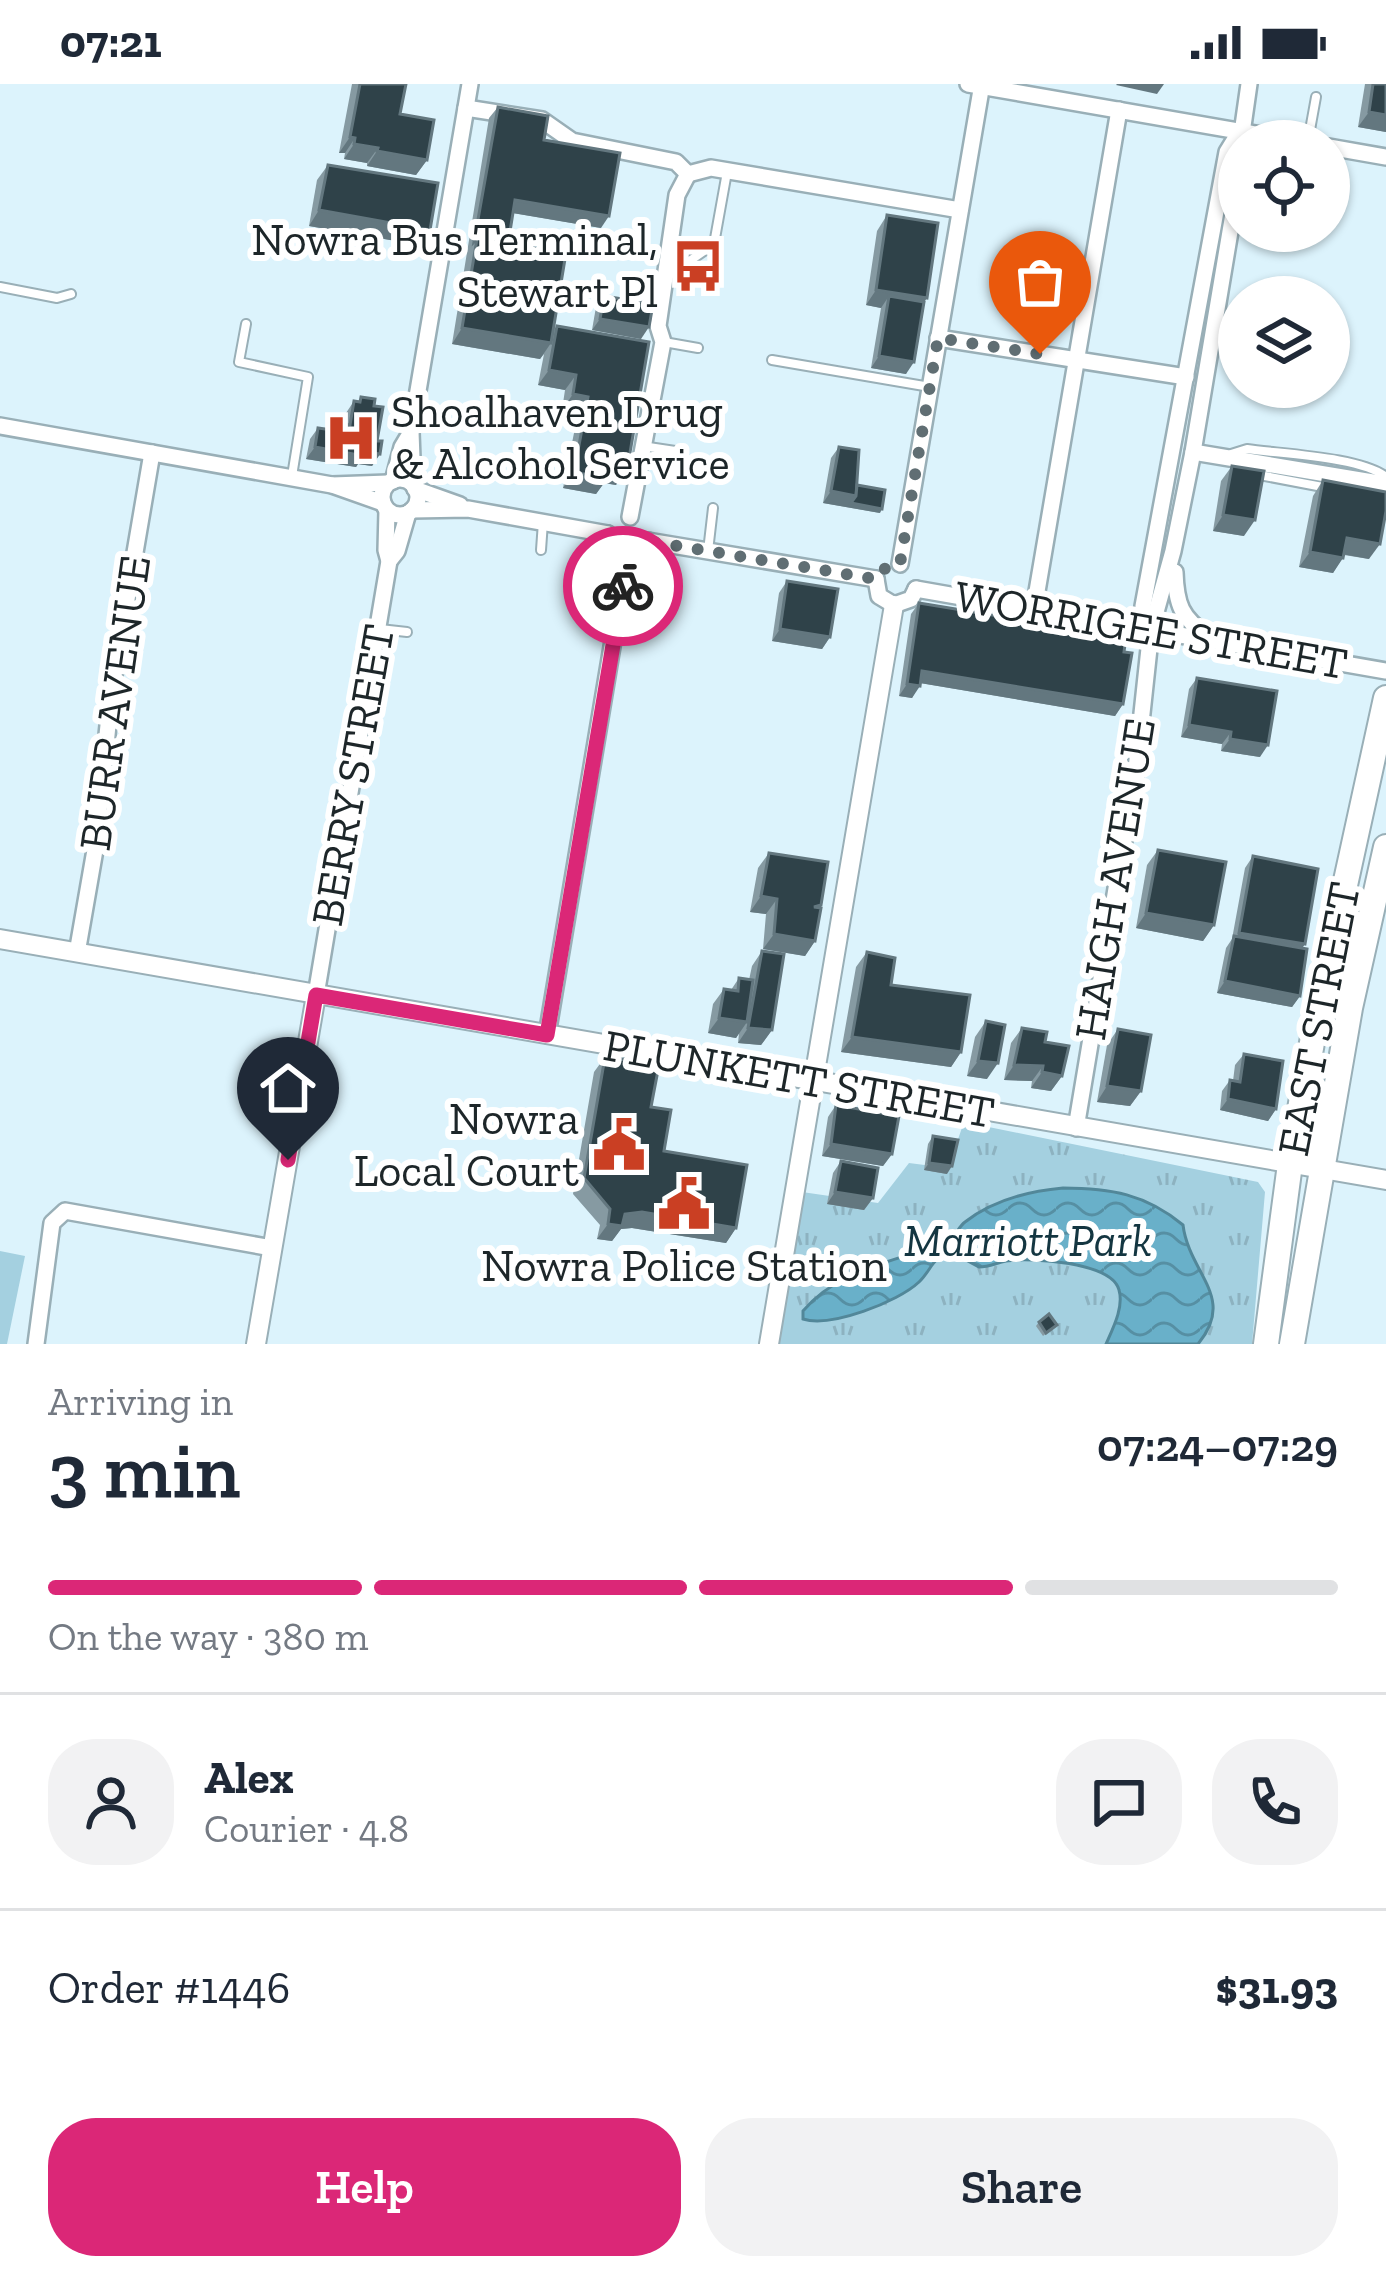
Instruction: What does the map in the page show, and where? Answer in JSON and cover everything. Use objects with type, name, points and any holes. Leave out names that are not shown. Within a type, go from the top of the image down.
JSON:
[{"type":"highway","name":"EAST STREET","points":[[1266,1344],[1290,1164],[1319,1004],[1386,698]]},
{"type":"highway","name":"EAST STREET","points":[[1292,1344],[1350,1008],[1386,847]]},
{"type":"street","points":[[410,511],[417,500],[411,433],[470,84]]},
{"type":"street","points":[[1243,120],[1249,84]]},
{"type":"street","points":[[900,564],[977,85],[1218,131]]},
{"type":"street","points":[[466,108],[542,120],[572,141],[676,162],[688,174]]},
{"type":"street","points":[[1034,609],[1119,110]]},
{"type":"street","points":[[1350,151],[1386,157]]},
{"type":"street","points":[[630,517],[663,342],[658,326],[677,195],[688,174],[706,168],[960,210]]},
{"type":"street","points":[[1151,630],[1143,606],[1218,201]]},
{"type":"street","points":[[1151,630],[1174,551],[1227,252]]},
{"type":"street","points":[[938,338],[1186,377]]},
{"type":"street","points":[[1180,410],[1193,452]]},
{"type":"street","points":[[0,426],[332,485],[397,514],[468,508]]},
{"type":"street","points":[[385,507],[382,495],[411,433]]},
{"type":"street","points":[[1193,452],[1334,482],[1383,486]]},
{"type":"street","points":[[1164,492],[1193,452]]},
{"type":"street","name":"BURR AVENUE","points":[[77,953],[112,686],[152,453]]},
{"type":"street","points":[[332,485],[405,480],[468,508],[608,534]]},
{"type":"street","name":"BERRY STREET","points":[[256,1344],[389,560],[385,507]]},
{"type":"street","name":"BERRY STREET","points":[[389,560],[397,551],[410,511]]},
{"type":"street","points":[[630,517],[644,525],[648,541],[638,555],[627,557],[614,553],[608,534],[613,523],[630,517]]},
{"type":"street","points":[[648,541],[876,579]]},
{"type":"street","points":[[1174,551],[1178,607],[1192,626],[1215,641]]},
{"type":"street","points":[[547,1035],[627,557]]},
{"type":"street","points":[[900,564],[913,573],[916,589],[906,602],[894,605],[879,596],[876,579],[888,565],[900,564]]},
{"type":"street","name":"WORRIGEE STREET","points":[[916,589],[1386,671]]},
{"type":"street","points":[[769,1344],[894,605]]},
{"type":"street","name":"HAIGH AVENUE","points":[[1076,1127],[1136,769],[1151,630]]},
{"type":"street","name":"PLUNKETT STREET","points":[[0,939],[1386,1180]]},
{"type":"street","points":[[36,1344],[52,1223],[65,1211],[272,1249]]},
{"type":"lane","points":[[1312,120],[1316,97]]},
{"type":"lane","points":[[665,278],[714,244],[728,171]]},
{"type":"lane","points":[[0,287],[57,298],[71,294]]},
{"type":"lane","points":[[246,324],[239,362],[308,377],[292,477]]},
{"type":"lane","points":[[663,342],[698,348]]},
{"type":"lane","points":[[772,360],[930,387]]},
{"type":"lane","points":[[642,446],[682,452]]},
{"type":"lane","points":[[1222,456],[1247,449],[1357,465],[1382,472],[1383,486]]},
{"type":"lane","points":[[708,551],[713,508]]},
{"type":"lane","points":[[541,550],[543,521]]},
{"type":"lane","points":[[378,628],[407,632]]},
{"type":"green space","name":"Marriott Park","points":[[964,1122],[1258,1182],[1265,1192],[1252,1344],[776,1344],[802,1192],[878,1203],[909,1163],[948,1168]]},
{"type":"green space","points":[[0,1251],[25,1256],[7,1344],[0,1344]]},
{"type":"water","points":[[1063,1188],[1127,1195],[1183,1225],[1212,1299],[1209,1327],[1198,1344],[1106,1344],[1117,1317],[1119,1290],[1102,1273],[1086,1267],[1033,1260],[979,1267],[953,1253],[936,1260],[909,1290],[880,1305],[830,1320],[803,1319],[803,1311],[817,1297],[851,1276],[946,1242],[965,1222],[1000,1202]]},
{"type":"building","points":[[360,84],[406,84],[400,114],[434,120],[427,160],[354,144],[355,138],[350,137]]},
{"type":"building","points":[[1373,84],[1386,84],[1386,115],[1369,112]]},
{"type":"building","points":[[498,107],[548,116],[544,140],[620,153],[609,216],[515,200],[508,244],[474,242]]},
{"type":"building","points":[[328,165],[438,183],[430,230],[319,210]]},
{"type":"building","points":[[887,215],[938,223],[927,298],[876,290]]},
{"type":"building","points":[[477,239],[566,253],[551,343],[462,328]]},
{"type":"building","points":[[604,296],[653,304],[649,327],[600,319]]},
{"type":"building","points":[[889,296],[924,302],[914,362],[879,356]]},
{"type":"building","points":[[557,326],[649,342],[627,470],[609,467],[607,479],[574,472],[588,397],[573,394],[576,375],[549,370]]},
{"type":"building","name":"Shoalhaven Drug & Alcohol Service","points":[[361,397],[375,399],[374,406],[383,407],[377,441],[382,441],[380,454],[364,452],[364,456],[315,447],[318,428],[350,425],[354,401],[360,402]]},
{"type":"building","points":[[839,447],[859,450],[856,496],[831,491]]},
{"type":"building","points":[[1232,466],[1264,471],[1255,520],[1223,515]]},
{"type":"building","points":[[1323,480],[1386,492],[1380,544],[1347,538],[1343,558],[1310,552]]},
{"type":"building","points":[[857,485],[885,490],[882,509],[851,503]]},
{"type":"building","points":[[787,581],[838,589],[830,637],[780,629]]},
{"type":"building","points":[[919,603],[1126,637],[1124,652],[1132,653],[1123,704],[922,671],[920,686],[907,684]]},
{"type":"building","points":[[1197,678],[1277,691],[1268,745],[1189,725]]},
{"type":"building","points":[[1158,850],[1226,862],[1214,925],[1146,913]]},
{"type":"building","points":[[769,853],[828,862],[821,905],[814,907],[821,908],[815,941],[774,934],[777,899],[761,896]]},
{"type":"building","points":[[1253,856],[1318,869],[1305,944],[1239,933]]},
{"type":"building","points":[[1234,936],[1307,949],[1300,996],[1225,981]]},
{"type":"building","points":[[762,951],[784,954],[772,1030],[748,1028]]},
{"type":"building","points":[[867,952],[895,958],[891,985],[970,995],[961,1052],[852,1037]]},
{"type":"building","points":[[739,978],[753,980],[747,1022],[719,1018],[724,989],[738,991]]},
{"type":"building","points":[[986,1021],[1005,1025],[998,1063],[978,1061]]},
{"type":"building","points":[[1022,1028],[1047,1032],[1045,1042],[1069,1046],[1062,1076],[1042,1072],[1043,1066],[1014,1065]]},
{"type":"building","points":[[1118,1029],[1151,1035],[1141,1091],[1107,1086]]},
{"type":"building","points":[[1244,1054],[1283,1061],[1276,1109],[1228,1099],[1230,1080],[1240,1082]]},
{"type":"building","points":[[605,1057],[659,1065],[651,1107],[671,1110],[664,1151],[747,1165],[736,1228],[642,1212],[625,1214],[622,1226],[608,1224],[610,1209],[584,1178]]},
{"type":"building","points":[[836,1105],[899,1116],[892,1154],[831,1144]]},
{"type":"building","points":[[933,1136],[958,1140],[952,1166],[929,1163]]},
{"type":"building","points":[[841,1161],[878,1168],[873,1198],[835,1192]]},
{"type":"building","points":[[1049,1314],[1057,1325],[1046,1333],[1039,1322]]},
{"type":"way so far","points":[[623,586],[627,557],[638,555],[648,541],[876,579],[883,568],[900,564],[938,338],[1040,354]]},
{"type":"place","name":"Nowra Bus Terminal, Stewart Pl","points":[[698,266]]},
{"type":"place","name":"Shoalhaven Drug & Alcohol Service","points":[[351,438]]},
{"type":"place","name":"Nowra Local Court","points":[[619,1145]]},
{"type":"place","name":"Nowra Police Station","points":[[684,1204]]},
{"type":"route","points":[[288,1160],[316,995],[547,1035],[623,586]]}]
